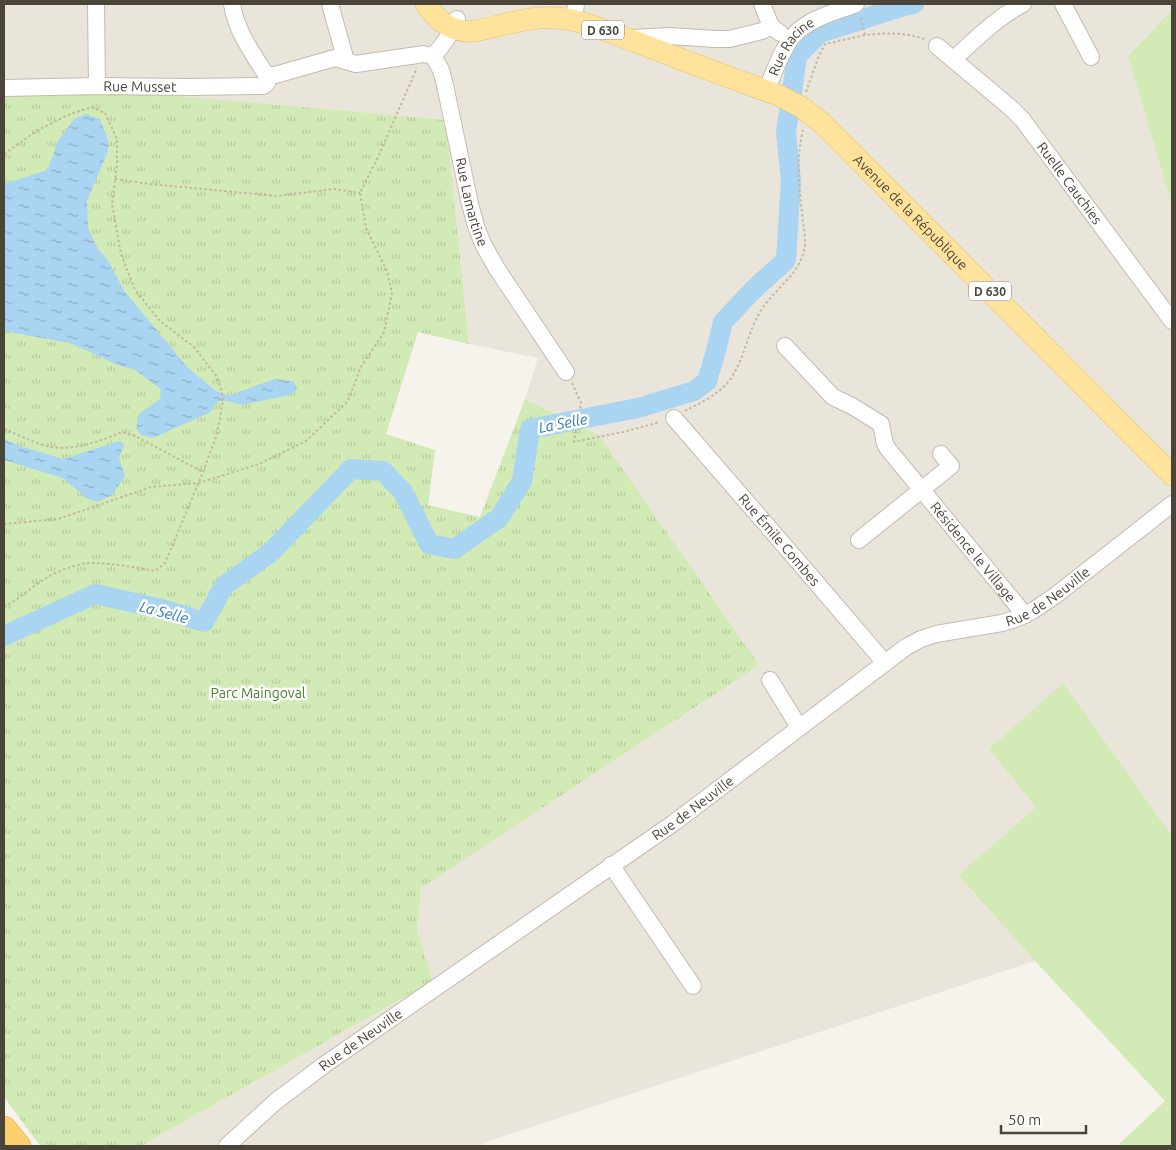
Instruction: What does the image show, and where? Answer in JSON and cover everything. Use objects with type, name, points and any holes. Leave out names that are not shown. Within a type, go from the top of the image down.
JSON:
[{"type":"highway","points":[[4,1129],[18,1146]]},
{"type":"main road","points":[[426,4],[431,12],[441,21],[455,23]]},
{"type":"main road","points":[[436,4],[455,23]]},
{"type":"main road","name":"Avenue de la République","points":[[455,23],[465,31],[471,31],[507,23],[552,18],[575,12],[626,38],[807,107],[1172,475]]},
{"type":"street","points":[[96,4],[97,86]]},
{"type":"street","points":[[232,4],[242,35],[268,75],[275,75],[329,59],[339,59],[356,64],[422,54],[433,56],[442,47],[455,23]]},
{"type":"street","points":[[330,4],[346,61]]},
{"type":"street","points":[[762,4],[774,30],[790,40]]},
{"type":"street","points":[[954,59],[989,26],[1023,4]]},
{"type":"street","points":[[1063,4],[1091,57]]},
{"type":"street","name":"Rue Racine","points":[[772,93],[790,40],[797,32],[809,23],[858,10]]},
{"type":"street","name":"Avenue de la République","points":[[626,38],[670,36],[729,39],[762,31],[771,26]]},
{"type":"street","name":"Ruelle Cauchies","points":[[938,46],[1022,119],[1172,321]]},
{"type":"street","name":"Rue Lamartine","points":[[433,56],[443,77],[470,204],[483,244],[497,269],[566,372]]},
{"type":"street","name":"Rue Musset","points":[[4,88],[263,86],[267,83],[268,75]]},
{"type":"street","name":"Résidence le Village","points":[[785,346],[832,397],[852,406],[881,424],[888,449],[1024,615]]},
{"type":"street","name":"Rue Émile Combes","points":[[674,418],[884,663]]},
{"type":"street","name":"Résidence le Village","points":[[859,540],[951,466],[940,454]]},
{"type":"street","name":"Rue de Neuville","points":[[227,1146],[274,1102],[324,1065],[675,822],[906,647],[928,636],[944,632],[1002,623],[1041,606],[1172,504]]},
{"type":"street","points":[[770,680],[799,727]]},
{"type":"street","points":[[611,865],[693,986]]},
{"type":"path","points":[[858,10],[865,35]]},
{"type":"path","points":[[566,372],[581,403],[574,442],[623,432],[674,418],[719,391],[729,381],[738,365],[760,313],[793,273],[802,258],[805,242],[799,180],[799,154],[818,58],[825,44],[865,35],[886,33],[920,37],[938,46]]},
{"type":"path","points":[[4,524],[58,519],[151,487],[199,483],[259,464],[306,441],[348,401],[361,367],[384,332],[392,293],[387,271],[366,228],[360,193],[417,68],[433,56]]},
{"type":"path","points":[[4,154],[38,130],[70,114],[92,107],[105,113],[117,139],[117,164],[112,204],[121,254],[135,290],[160,322],[194,347],[217,377],[223,401],[217,434],[199,483],[165,563],[155,570],[88,563],[59,571],[4,606]]},
{"type":"path","points":[[115,178],[150,184],[277,196],[334,188],[360,193]]},
{"type":"path","points":[[4,429],[44,446],[71,448],[103,440],[122,432],[135,436],[203,472]]},
{"type":"shaded area","points":[[4,4],[1172,4],[1172,10],[1128,56],[1172,202],[1172,836],[1063,684],[1036,807],[958,875],[1035,961],[486,1142],[480,1146],[141,1146],[433,981],[417,930],[421,888],[671,722],[599,435],[525,399],[538,358],[469,344],[446,120],[4,93]]},
{"type":"green space","points":[[1172,10],[1172,202],[1171,202],[1128,56]]},
{"type":"green space","name":"Parc Maingoval","points":[[121,91],[446,120],[469,344],[418,332],[386,434],[435,450],[428,505],[480,517],[525,399],[599,435],[759,665],[421,888],[417,930],[433,981],[141,1146],[40,1146],[4,1097],[4,93]]},
{"type":"green space","points":[[1063,683],[1172,836],[1172,1146],[1121,1146],[1119,1144],[1165,1101],[958,875],[1036,807],[989,749]]},
{"type":"water","points":[[86,114],[100,119],[108,139],[108,151],[87,201],[88,228],[98,249],[107,259],[125,292],[188,368],[216,391],[228,396],[275,379],[293,381],[297,388],[293,394],[242,405],[228,401],[218,401],[209,413],[153,438],[141,435],[136,428],[139,414],[160,399],[161,389],[135,370],[118,365],[70,343],[4,331],[4,184],[47,170],[56,144],[74,119]]},
{"type":"water","points":[[4,439],[63,459],[120,441],[124,445],[119,458],[125,476],[112,495],[98,502],[86,498],[63,478],[4,460]]},
{"type":"waterway","name":"La Selle","points":[[4,636],[95,594],[162,609],[204,622],[224,586],[271,552],[351,469],[383,471],[403,492],[429,544],[454,549],[499,518],[522,481],[530,429],[638,408],[694,391],[707,381],[723,322],[753,290],[786,260],[791,180],[786,133],[797,56],[820,33],[914,4]]}]
